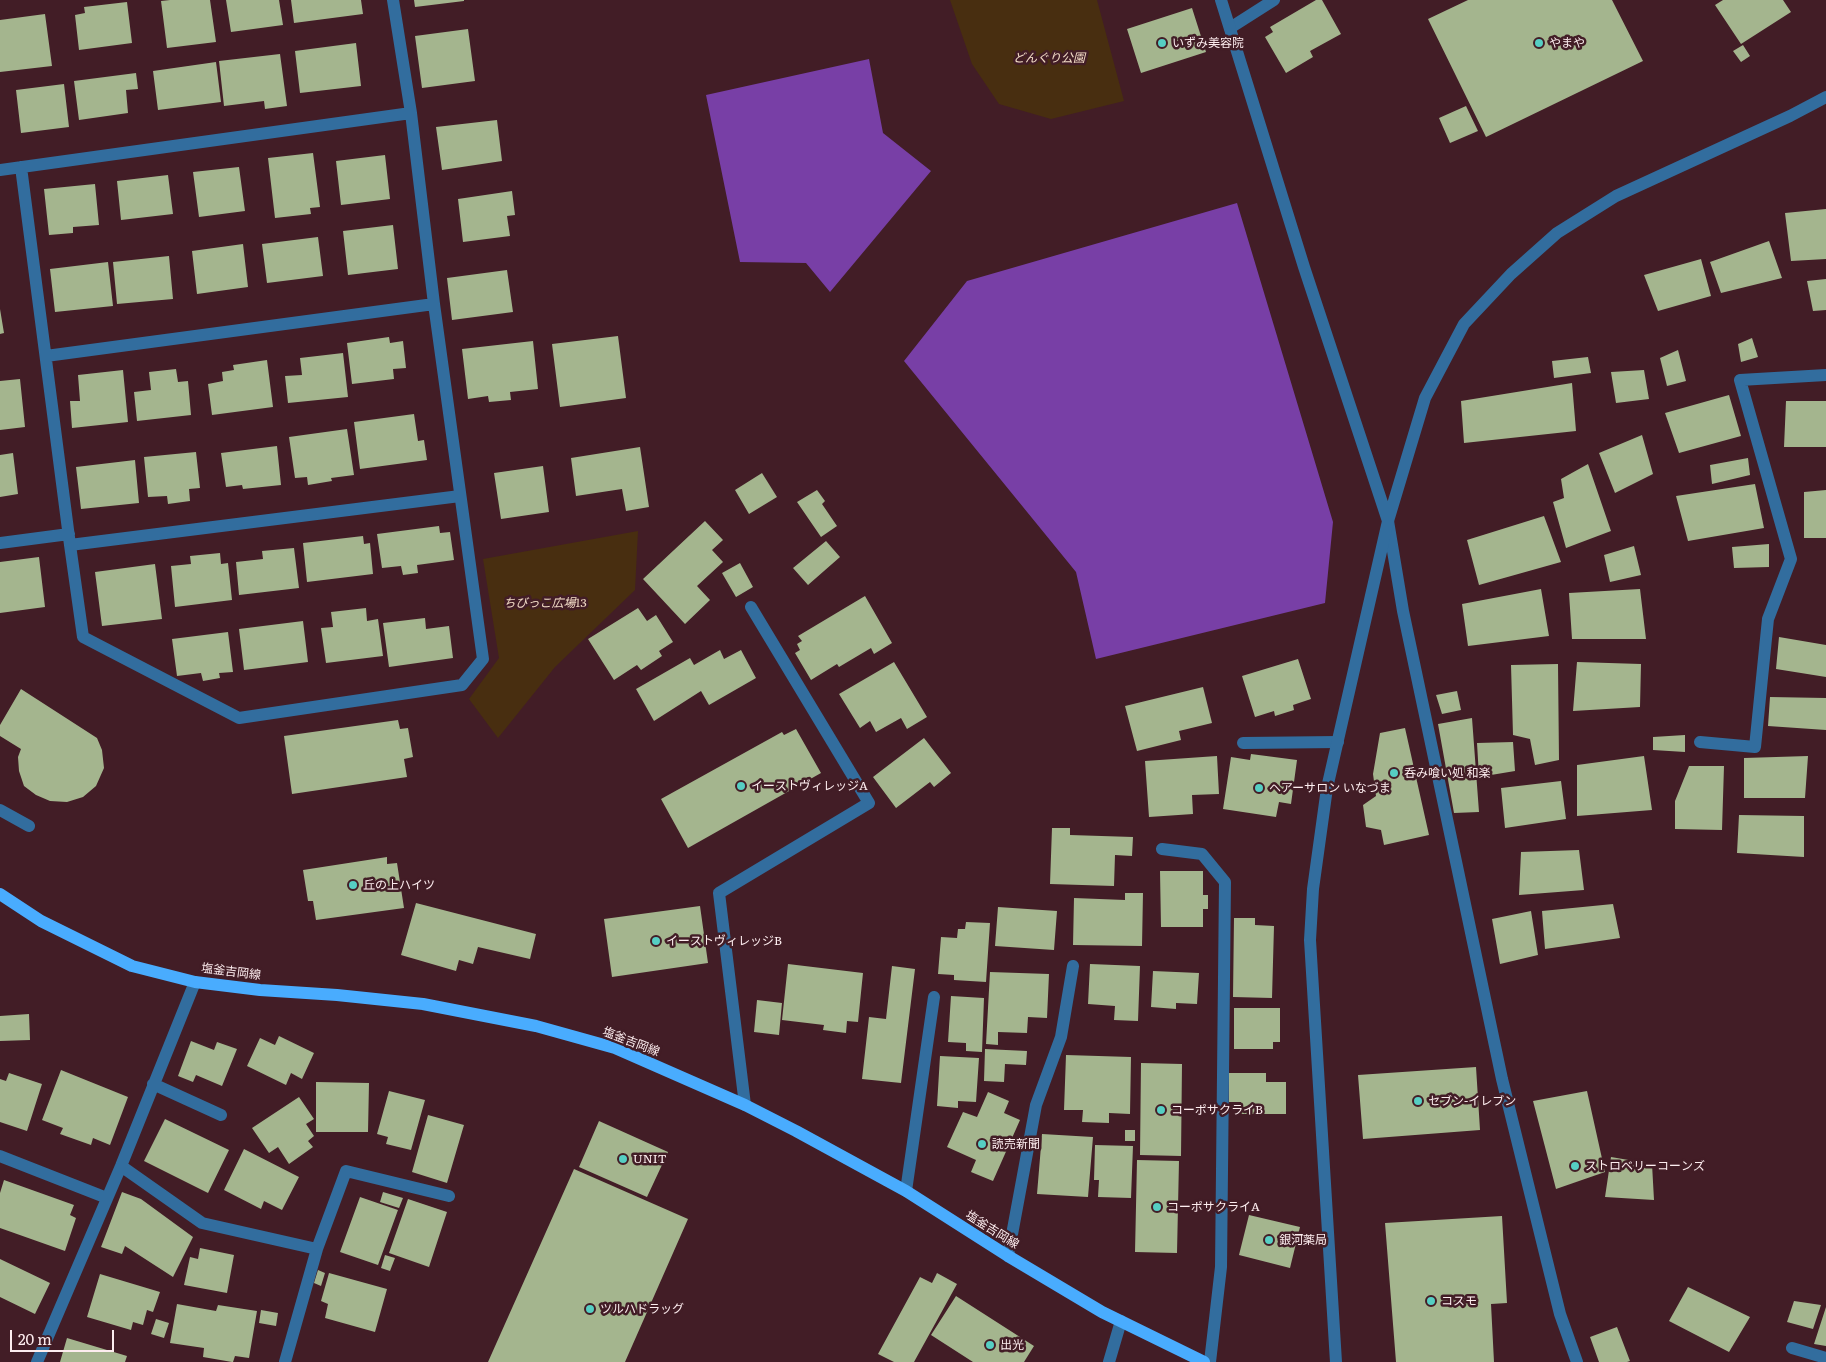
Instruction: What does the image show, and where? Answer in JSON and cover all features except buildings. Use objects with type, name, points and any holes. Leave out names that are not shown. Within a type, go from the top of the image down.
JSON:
[{"type":"main road","name":"塩釜吉岡線","points":[[0,894],[41,921],[132,966],[196,982],[260,990],[337,995],[424,1004],[536,1026],[615,1048],[745,1105],[906,1192],[1102,1312],[1204,1362]]},
{"type":"street","points":[[21,167],[83,637],[239,718],[462,685],[483,659],[434,304],[411,113],[393,0]]},
{"type":"street","points":[[1222,0],[1307,277],[1388,521],[1403,611],[1502,1078],[1560,1314],[1577,1362]]},
{"type":"street","points":[[1230,28],[1274,0]]},
{"type":"street","points":[[1336,1362],[1310,940],[1313,889],[1327,788],[1388,521],[1425,398],[1464,324],[1511,274],[1557,233],[1616,196],[1790,116],[1826,97]]},
{"type":"street","points":[[0,170],[411,113]]},
{"type":"street","points":[[46,356],[434,304]]},
{"type":"street","points":[[1700,742],[1755,747],[1768,619],[1791,559],[1740,380],[1826,375]]},
{"type":"street","points":[[0,543],[70,540],[460,496]]},
{"type":"street","points":[[745,1105],[719,893],[869,803],[751,607]]},
{"type":"street","points":[[1243,743],[1338,742]]},
{"type":"street","points":[[0,810],[29,826]]},
{"type":"street","points":[[1162,849],[1202,854],[1225,882],[1221,1267],[1210,1362]]},
{"type":"street","points":[[1008,1256],[1036,1105],[1061,1037],[1073,966]]},
{"type":"street","points":[[37,1362],[121,1166],[196,982]]},
{"type":"street","points":[[906,1192],[934,997]]},
{"type":"street","points":[[154,1084],[221,1115]]},
{"type":"street","points":[[0,1156],[107,1198]]},
{"type":"street","points":[[121,1166],[202,1223],[317,1249]]},
{"type":"street","points":[[284,1362],[317,1249],[346,1171],[450,1196]]},
{"type":"street","points":[[1109,1362],[1121,1321]]},
{"type":"street","points":[[1792,1348],[1826,1358]]},
{"type":"green space","name":"どんぐり公園","points":[[950,0],[1097,0],[1124,101],[1051,119],[999,104],[972,64]]},
{"type":"green space","name":"ちびっこ広場13","points":[[638,531],[635,590],[555,667],[498,738],[469,699],[499,658],[483,559]]},
{"type":"shaded area","points":[[869,59],[883,133],[931,171],[830,292],[806,263],[740,262],[706,95]]},
{"type":"shaded area","points":[[1237,203],[1333,522],[1325,603],[1096,659],[1076,572],[904,361],[967,281]]},
{"type":"place","name":"いずみ美容院","points":[[1162,43]]},
{"type":"place","name":"やまや","points":[[1539,43]]},
{"type":"place","name":"呑み喰い処 和楽","points":[[1394,773]]},
{"type":"place","name":"イーストヴィレッジA","points":[[741,786]]},
{"type":"place","name":"ヘアーサロン いなづま","points":[[1259,788]]},
{"type":"place","name":"丘の上ハイツ","points":[[353,885]]},
{"type":"place","name":"イーストヴィレッジB","points":[[656,941]]},
{"type":"place","name":"セブン-イレブン","points":[[1418,1101]]},
{"type":"place","name":"コーポサクライB","points":[[1161,1110]]},
{"type":"place","name":"読売新聞","points":[[982,1144]]},
{"type":"place","name":"UNIT","points":[[623,1159]]},
{"type":"place","name":"ストロベリーコーンズ","points":[[1575,1166]]},
{"type":"place","name":"コーポサクライA","points":[[1157,1207]]},
{"type":"place","name":"銀河薬局","points":[[1269,1240]]},
{"type":"place","name":"コスモ","points":[[1431,1301]]},
{"type":"place","name":"ツルハドラッグ","points":[[590,1309]]},
{"type":"place","name":"出光","points":[[990,1345]]}]
